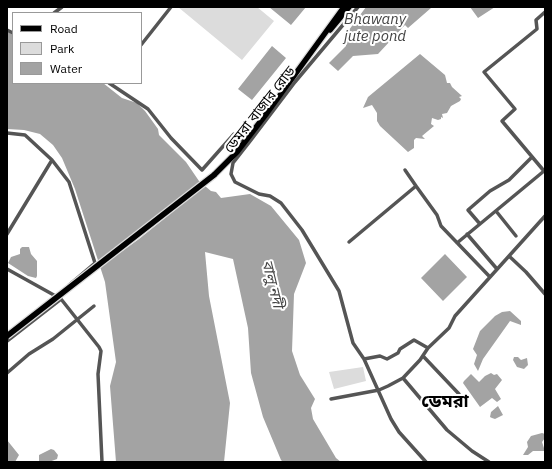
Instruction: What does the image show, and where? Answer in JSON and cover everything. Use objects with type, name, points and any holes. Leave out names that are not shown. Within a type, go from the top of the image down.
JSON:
[{"type":"main road","points":[[332,22],[339,7]]},
{"type":"main road","points":[[320,41],[344,7]]},
{"type":"main road","points":[[7,336],[214,175],[228,162],[320,41],[350,7]]},
{"type":"street","points":[[142,44],[170,7]]},
{"type":"street","name":"ডেমরা বাজার রোড","points":[[358,7],[250,140],[233,163],[231,174],[235,182],[259,194],[270,196],[281,203],[302,230],[339,291],[353,343],[364,359],[391,419],[399,432],[426,462]]},
{"type":"street","points":[[457,243],[544,171],[502,121],[515,109],[484,72],[537,30],[536,20],[545,12]]},
{"type":"street","points":[[112,84],[148,108],[171,138],[202,170],[234,134],[242,140]]},
{"type":"street","points":[[7,133],[25,135],[52,160],[69,182],[95,263],[56,296]]},
{"type":"street","points":[[480,224],[468,210],[490,191],[509,180],[532,157]]},
{"type":"street","points":[[7,234],[52,160]]},
{"type":"street","points":[[405,170],[437,215],[441,226],[490,277]]},
{"type":"street","points":[[349,242],[416,186]]},
{"type":"street","points":[[496,211],[516,236]]},
{"type":"street","points":[[331,399],[379,390],[403,378],[423,356],[428,348],[449,328],[455,316],[545,216]]},
{"type":"street","points":[[467,234],[497,269]]},
{"type":"street","points":[[509,256],[526,272],[545,294]]},
{"type":"street","points":[[7,269],[62,298],[101,351],[98,362],[102,462]]},
{"type":"street","points":[[7,341],[62,298]]},
{"type":"street","points":[[7,373],[94,306]]},
{"type":"street","points":[[364,359],[380,356],[387,359],[398,354],[400,349],[414,340],[428,348]]},
{"type":"street","points":[[423,356],[459,394]]},
{"type":"street","points":[[403,378],[447,430],[472,451],[490,462]]},
{"type":"green space","points":[[178,7],[257,7],[274,21],[242,60]]},
{"type":"green space","points":[[363,367],[366,381],[334,389],[329,372]]},
{"type":"water","points":[[269,7],[306,7],[291,25]]},
{"type":"water","name":"Bhawany jute pond","points":[[366,7],[431,8],[408,28],[405,25],[378,54],[353,56],[338,71],[329,63],[346,46],[346,34]]},
{"type":"water","points":[[470,7],[495,7],[478,18]]},
{"type":"water","name":"বালু নদী","points":[[7,31],[12,34],[12,84],[104,84],[122,98],[137,103],[145,111],[158,129],[159,135],[186,162],[199,181],[211,191],[216,192],[221,198],[250,194],[271,206],[299,240],[306,263],[294,294],[292,351],[300,375],[315,399],[311,408],[313,419],[336,458],[341,462],[283,462],[281,460],[263,417],[251,373],[248,328],[233,259],[205,252],[209,296],[230,403],[224,462],[116,462],[110,386],[116,362],[105,282],[75,189],[62,158],[53,145],[40,134],[24,130],[7,129]]},
{"type":"water","points":[[272,46],[286,58],[252,100],[238,89]]},
{"type":"water","points":[[420,54],[445,75],[447,83],[450,83],[452,87],[462,96],[459,97],[461,99],[460,101],[451,106],[447,113],[442,114],[443,118],[441,117],[441,119],[438,120],[432,118],[431,124],[434,126],[422,136],[425,139],[416,138],[414,140],[414,148],[408,152],[380,126],[377,121],[377,113],[372,105],[363,108],[368,97]]},
{"type":"water","points":[[22,247],[29,247],[31,254],[37,261],[36,278],[28,276],[8,263],[11,257],[20,254],[20,249]]},
{"type":"water","points":[[445,254],[467,277],[443,301],[421,278]]},
{"type":"water","points":[[510,311],[521,321],[521,325],[510,321],[483,359],[478,371],[474,364],[477,355],[473,349],[480,331],[495,316],[502,312]]},
{"type":"water","points":[[514,357],[518,357],[521,360],[527,358],[528,365],[524,369],[517,367],[513,360]]},
{"type":"water","points":[[491,373],[494,375],[497,374],[502,380],[495,389],[501,399],[497,402],[492,398],[480,407],[463,383],[471,374],[479,382]]},
{"type":"water","points":[[498,406],[503,415],[495,419],[490,417],[491,412]]},
{"type":"water","points":[[542,433],[545,434],[545,438],[542,442],[545,451],[533,451],[528,455],[523,455],[528,447],[527,442],[531,436]]},
{"type":"water","points":[[7,440],[19,455],[15,462],[7,462]]},
{"type":"water","points":[[51,449],[58,455],[57,459],[49,462],[39,462],[39,455]]},
{"type":"pier","points":[[203,182],[206,185],[139,239],[99,268],[97,264]]},
{"type":"district","name":"ডেমরা","points":[[445,402]]}]
